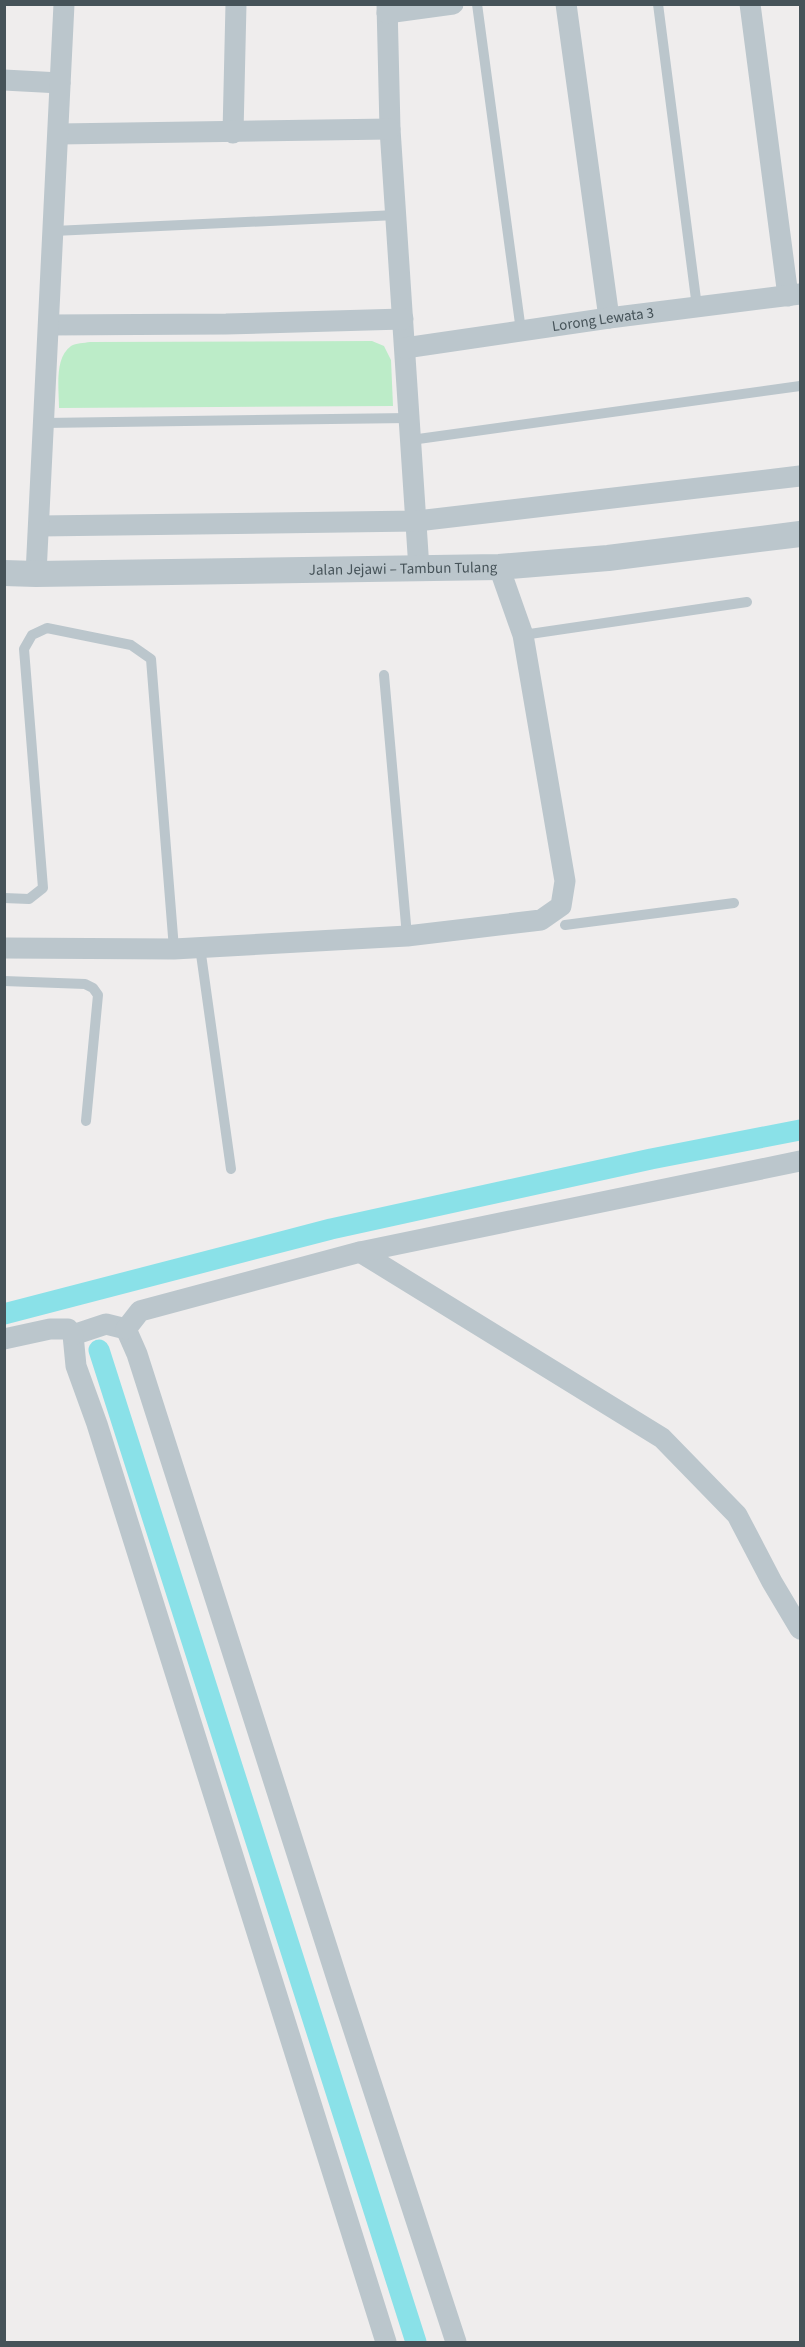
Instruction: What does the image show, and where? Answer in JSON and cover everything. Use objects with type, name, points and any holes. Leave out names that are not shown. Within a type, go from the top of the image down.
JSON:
[{"type":"street","points":[[36,574],[64,4]]},
{"type":"street","points":[[233,133],[236,4]]},
{"type":"street","points":[[419,569],[390,129],[387,9],[453,4]]},
{"type":"street","points":[[566,4],[609,318]]},
{"type":"street","points":[[750,4],[794,295]]},
{"type":"street","points":[[4,80],[60,83]]},
{"type":"street","points":[[58,134],[390,129]]},
{"type":"street","name":"Lorong Lewata 3","points":[[405,348],[609,318],[794,295]]},
{"type":"street","points":[[49,325],[226,324],[403,319]]},
{"type":"street","points":[[39,526],[417,521],[801,476]]},
{"type":"street","name":"Jalan Jejawi – Tambun Tulang","points":[[4,573],[499,567],[608,558],[801,534]]},
{"type":"street","points":[[4,948],[174,949],[407,936],[540,920],[561,906],[565,881],[523,635],[499,567]]},
{"type":"street","points":[[126,1329],[140,1311],[360,1252],[801,1161]]},
{"type":"street","points":[[360,1252],[662,1438],[737,1515],[772,1582],[801,1629]]},
{"type":"street","points":[[73,1335],[106,1324],[126,1329]]},
{"type":"street","points":[[4,1339],[51,1329],[68,1329],[73,1335],[76,1366],[104,1447],[386,2343]]},
{"type":"street","points":[[126,1329],[137,1354],[332,1966],[456,2343]]},
{"type":"lane","points":[[477,4],[521,331]]},
{"type":"lane","points":[[658,4],[697,307]]},
{"type":"lane","points":[[54,231],[396,215]]},
{"type":"lane","points":[[411,440],[801,386]]},
{"type":"lane","points":[[44,423],[409,418]]},
{"type":"lane","points":[[523,635],[747,602]]},
{"type":"lane","points":[[4,898],[29,899],[43,888],[24,649],[32,635],[47,628],[131,645],[151,659],[174,949]]},
{"type":"lane","points":[[384,675],[407,936]]},
{"type":"lane","points":[[566,925],[734,903]]},
{"type":"lane","points":[[200,947],[231,1169]]},
{"type":"lane","points":[[4,981],[85,984],[93,988],[98,995],[86,1121]]},
{"type":"green space","points":[[372,341],[384,346],[391,360],[393,406],[59,408],[59,374],[62,358],[71,346],[78,344],[90,342]]},
{"type":"waterway","points":[[4,1314],[331,1229],[651,1159],[800,1130]]},
{"type":"waterway","points":[[99,1350],[416,2342]]}]
